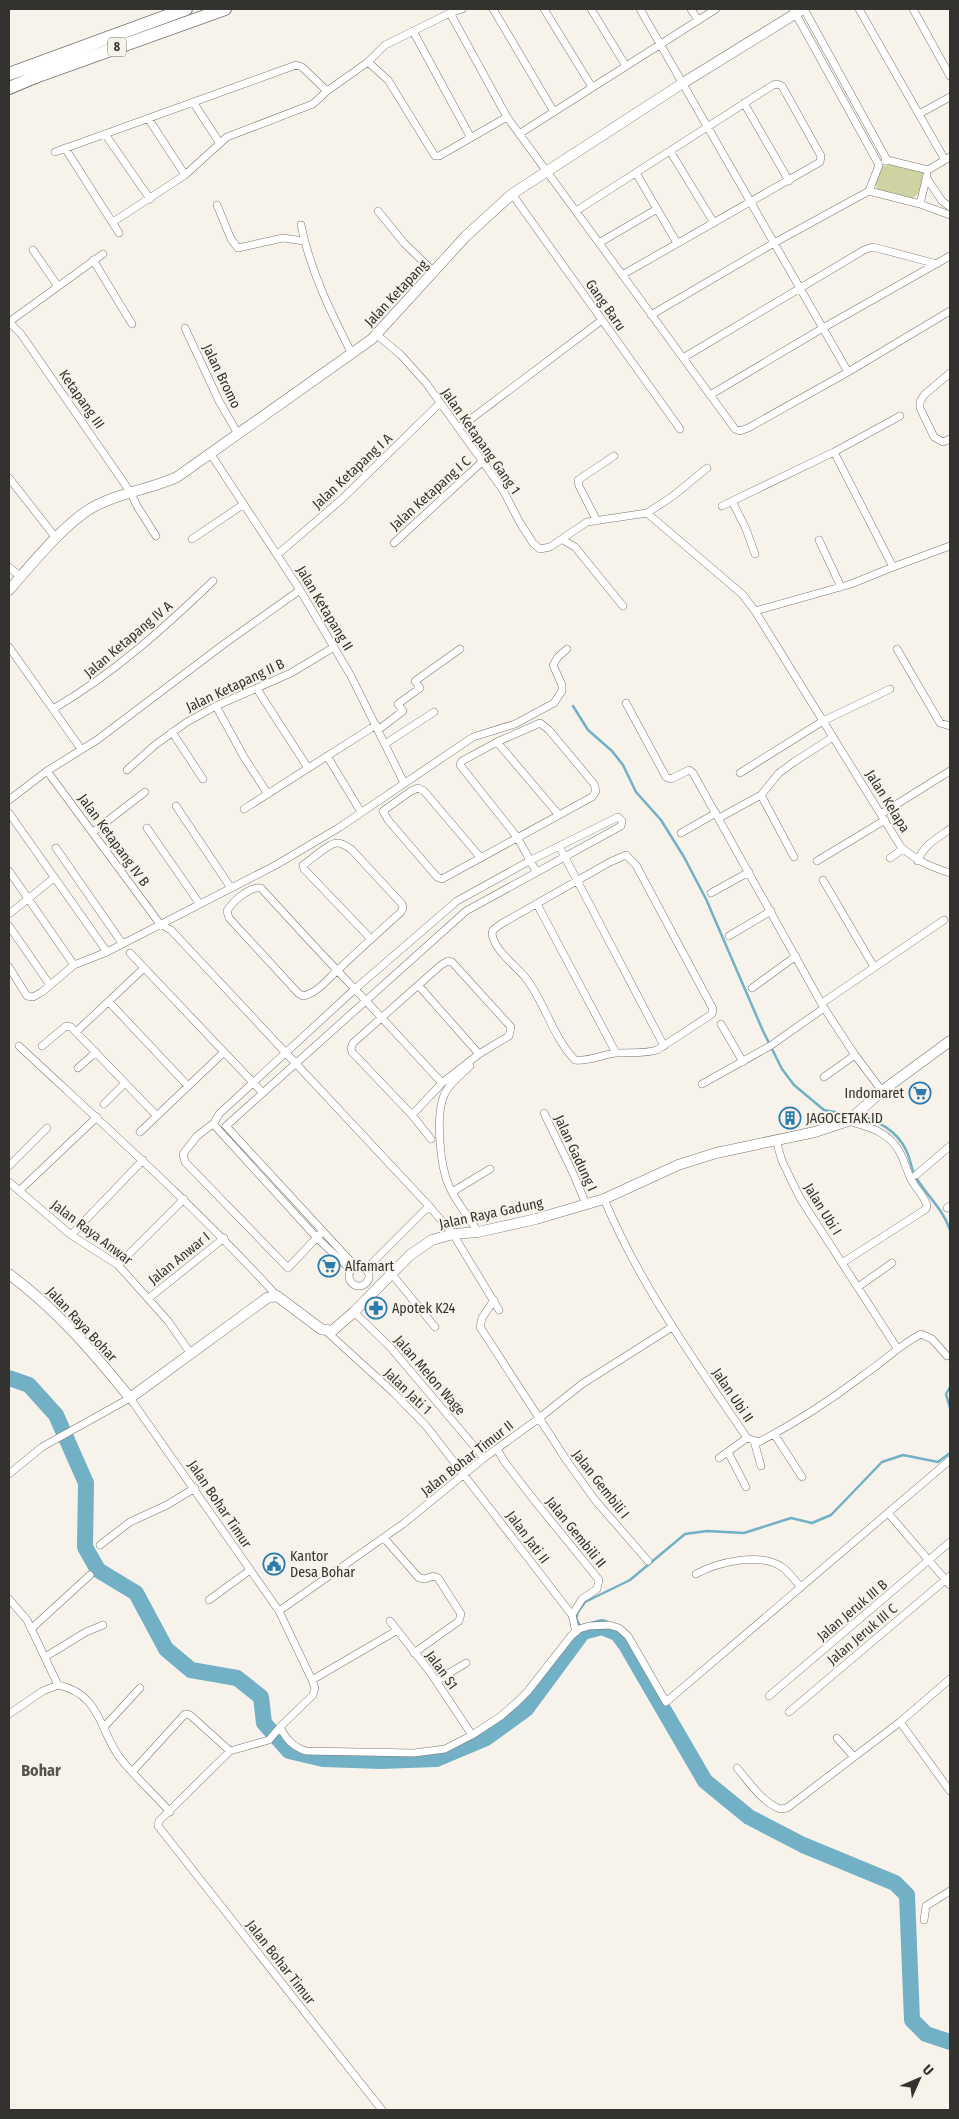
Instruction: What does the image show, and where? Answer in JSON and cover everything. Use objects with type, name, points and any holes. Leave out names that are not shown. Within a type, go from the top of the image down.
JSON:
[{"type":"highway","name":"8","points":[[9,74],[186,9]]},
{"type":"highway","name":"8","points":[[9,88],[225,9]]},
{"type":"street","points":[[112,222],[186,175],[205,159],[219,142],[227,137],[313,104],[327,91],[368,62],[385,45],[450,12],[462,9]]},
{"type":"street","points":[[493,9],[554,112]]},
{"type":"street","points":[[544,9],[592,87]]},
{"type":"street","points":[[591,9],[626,66]]},
{"type":"street","points":[[640,9],[848,372]]},
{"type":"street","points":[[691,9],[698,20]]},
{"type":"street","points":[[519,134],[716,9]]},
{"type":"street","points":[[859,9],[947,159],[927,174],[920,204]]},
{"type":"street","points":[[913,9],[950,76]]},
{"type":"street","points":[[799,10],[887,160],[927,174],[942,201],[950,207]]},
{"type":"street","points":[[799,10],[879,165]]},
{"type":"street","name":"Jalan Ketapang","points":[[9,590],[56,538],[94,506],[112,498],[157,486],[176,477],[377,335],[466,236],[512,194],[799,10]]},
{"type":"street","points":[[450,12],[507,116],[519,134],[734,429],[740,431],[848,372],[950,311]]},
{"type":"street","points":[[413,31],[471,138]]},
{"type":"street","points":[[368,62],[388,80],[435,156],[439,156],[507,116]]},
{"type":"street","points":[[55,152],[296,65],[302,67],[327,91]]},
{"type":"street","points":[[576,211],[775,84],[782,86],[822,158],[818,164],[622,275]]},
{"type":"street","points":[[919,114],[950,97]]},
{"type":"street","points":[[193,102],[219,142]]},
{"type":"street","points":[[744,103],[789,181]]},
{"type":"street","points":[[148,118],[186,175]]},
{"type":"street","points":[[105,134],[150,199]]},
{"type":"street","points":[[65,148],[119,233]]},
{"type":"street","points":[[670,151],[714,223]]},
{"type":"street","points":[[651,315],[774,243],[869,191],[879,165],[887,160]]},
{"type":"street","points":[[636,173],[677,243]]},
{"type":"street","points":[[869,191],[920,204],[950,215]]},
{"type":"street","name":"Gang Baru","points":[[512,194],[680,429]]},
{"type":"street","points":[[217,205],[231,239],[238,248],[280,238],[304,241]]},
{"type":"street","points":[[599,244],[657,209]]},
{"type":"street","points":[[378,211],[404,243],[434,272]]},
{"type":"street","points":[[301,225],[304,241],[320,287],[352,354]]},
{"type":"street","points":[[682,358],[864,250],[873,247],[937,264]]},
{"type":"street","points":[[34,250],[57,285]]},
{"type":"street","points":[[9,322],[57,285],[103,254]]},
{"type":"street","points":[[710,395],[950,256]]},
{"type":"street","points":[[94,260],[132,324]]},
{"type":"street","points":[[459,428],[602,320]]},
{"type":"street","name":"Ketapang III","points":[[9,322],[21,334],[131,493],[156,536]]},
{"type":"street","name":"Jalan Bromo","points":[[184,328],[219,401],[238,434]]},
{"type":"street","name":"Jalan Ketapang Gang 1","points":[[377,335],[414,368],[483,462],[533,543],[540,549],[546,549],[563,540],[587,522],[647,513]]},
{"type":"street","points":[[950,373],[924,394],[920,402],[920,408],[934,437],[943,442],[950,439]]},
{"type":"street","name":"Jalan Ketapang I A","points":[[278,554],[342,499],[440,403]]},
{"type":"street","points":[[722,506],[834,452],[900,416]]},
{"type":"street","points":[[834,452],[893,566]]},
{"type":"street","name":"Jalan Ketapang II","points":[[210,454],[278,554],[300,590],[377,727],[404,783]]},
{"type":"street","points":[[597,520],[579,486],[578,480],[614,456]]},
{"type":"street","name":"Jalan Ketapang I C","points":[[394,543],[483,462]]},
{"type":"street","points":[[647,513],[673,496],[707,468]]},
{"type":"street","points":[[9,478],[56,538]]},
{"type":"street","points":[[732,501],[755,554]]},
{"type":"street","points":[[192,539],[244,504]]},
{"type":"street","name":"Jalan Kelapa","points":[[647,513],[736,589],[755,611],[903,849],[918,861],[935,869],[950,873]]},
{"type":"street","points":[[563,540],[576,548],[623,606]]},
{"type":"street","points":[[819,540],[841,587]]},
{"type":"street","points":[[755,611],[841,587],[950,546]]},
{"type":"street","points":[[9,567],[21,577]]},
{"type":"street","name":"Jalan Ketapang IV A","points":[[53,709],[85,690],[128,658],[213,581]]},
{"type":"street","points":[[9,800],[47,771],[97,740],[224,644],[300,590]]},
{"type":"street","points":[[9,648],[81,749]]},
{"type":"street","name":"Jalan Ketapang II B","points":[[127,770],[172,732],[216,706],[257,690],[334,648]]},
{"type":"street","points":[[244,809],[327,756],[403,711],[398,704],[420,688],[415,681],[460,649]]},
{"type":"street","points":[[9,967],[27,996],[33,997],[74,965],[107,952],[276,865],[361,812],[474,737],[514,724],[554,704],[560,697],[562,685],[553,665],[558,657],[567,649]]},
{"type":"street","points":[[897,649],[940,723],[950,726]]},
{"type":"street","points":[[740,773],[823,721],[890,689]]},
{"type":"street","points":[[257,690],[308,768]]},
{"type":"street","points":[[626,703],[666,777],[671,779],[689,770],[694,773],[823,1006],[855,1055],[882,1091]]},
{"type":"street","points":[[216,706],[244,759],[268,794]]},
{"type":"street","points":[[385,744],[434,712]]},
{"type":"street","points":[[480,857],[424,792],[418,788],[383,810],[388,820],[439,879],[444,878],[480,857],[517,837],[559,815],[592,797],[596,791],[594,784],[549,730],[538,724],[497,742],[462,761],[460,765],[517,837],[536,871]]},
{"type":"street","points":[[172,732],[204,779]]},
{"type":"street","points":[[681,833],[761,795],[794,762],[833,737]]},
{"type":"street","points":[[497,742],[559,815]]},
{"type":"street","points":[[327,756],[361,812]]},
{"type":"street","name":"Jalan Ketapang IV B","points":[[47,771],[160,924],[171,930],[430,1206],[453,1234],[499,1310]]},
{"type":"street","points":[[817,861],[950,771]]},
{"type":"street","points":[[92,832],[145,792]]},
{"type":"street","points":[[761,795],[794,857]]},
{"type":"street","points":[[176,806],[231,888]]},
{"type":"street","points":[[9,813],[107,952]]},
{"type":"street","points":[[617,817],[620,818],[621,826],[466,911],[262,1092],[226,1127],[272,1177],[320,1235],[288,1268],[185,1162],[183,1154],[188,1145],[214,1123],[219,1114],[355,989],[458,901],[531,860],[617,817]]},
{"type":"street","points":[[146,828],[199,903]]},
{"type":"street","points":[[918,861],[919,855],[929,844],[950,829]]},
{"type":"street","points":[[371,939],[304,869],[303,865],[331,845],[343,844],[352,850],[403,906],[401,912],[337,970],[314,992],[303,996],[229,918],[227,910],[231,903],[259,887],[337,970],[355,989],[442,1083]]},
{"type":"street","points":[[559,846],[664,1046]]},
{"type":"street","points":[[56,848],[122,943]]},
{"type":"street","points":[[890,858],[903,849]]},
{"type":"street","points":[[626,855],[631,858],[713,1009],[712,1014],[664,1046],[650,1052],[616,1053],[581,1061],[574,1060],[564,1046],[534,989],[502,953],[493,939],[493,930],[537,904],[622,856],[626,855]]},
{"type":"street","points":[[9,871],[74,965]]},
{"type":"street","points":[[711,893],[749,872]]},
{"type":"street","points":[[9,914],[54,878]]},
{"type":"street","points":[[823,880],[874,967]]},
{"type":"street","points":[[458,901],[466,911]]},
{"type":"street","points":[[537,904],[616,1053]]},
{"type":"street","points":[[729,936],[771,911]]},
{"type":"street","points":[[702,1084],[770,1046],[874,967],[944,920]]},
{"type":"street","points":[[9,926],[50,985]]},
{"type":"street","points":[[406,945],[416,955]]},
{"type":"street","points":[[130,953],[262,1092]]},
{"type":"street","points":[[752,988],[796,956]]},
{"type":"street","points":[[412,1115],[442,1083],[479,1054],[509,1036],[511,1027],[452,962],[448,961],[441,965],[353,1043],[351,1048],[352,1052],[412,1115],[431,1139]]},
{"type":"street","points":[[76,1032],[144,969]]},
{"type":"street","points":[[419,986],[479,1054]]},
{"type":"street","points":[[109,1002],[188,1086]]},
{"type":"street","points":[[721,1024],[743,1062]]},
{"type":"street","points":[[42,1046],[66,1026],[71,1027],[157,1116]]},
{"type":"street","name":"Jalan Raya Gadung","points":[[326,1331],[336,1328],[354,1312],[371,1286],[391,1274],[410,1255],[432,1240],[453,1234],[478,1232],[604,1199],[678,1165],[716,1153],[815,1132],[851,1118],[882,1091],[950,1041]]},
{"type":"street","points":[[19,1046],[184,1199],[224,1238],[278,1296],[326,1331]]},
{"type":"street","points":[[78,1068],[96,1052]]},
{"type":"street","points":[[140,1132],[224,1052]]},
{"type":"street","points":[[824,1077],[855,1055]]},
{"type":"street","points":[[470,1066],[450,1086],[443,1098],[440,1134],[441,1160],[449,1187],[478,1232]]},
{"type":"street","points":[[104,1104],[125,1083]]},
{"type":"street","name":"Jalan Gadung I","points":[[544,1113],[586,1204]]},
{"type":"street","points":[[18,1191],[97,1117]]},
{"type":"street","points":[[842,1263],[918,1214],[927,1206],[913,1183],[899,1151],[892,1142],[883,1133],[851,1118]]},
{"type":"street","points":[[214,1123],[266,1182],[353,1268]]},
{"type":"street","points":[[9,1166],[47,1128]]},
{"type":"street","name":"Jalan Ubi I","points":[[776,1140],[782,1161],[800,1198],[858,1287]]},
{"type":"street","points":[[916,1174],[950,1146]]},
{"type":"street","points":[[71,1235],[143,1160]]},
{"type":"street","points":[[452,1192],[490,1169]]},
{"type":"street","points":[[266,1182],[272,1177]]},
{"type":"street","name":"Jalan Raya Anwar","points":[[9,1182],[71,1235],[87,1242],[118,1265],[168,1321],[191,1354]]},
{"type":"street","points":[[118,1265],[184,1199]]},
{"type":"street","name":"Jalan Ubi II","points":[[604,1199],[640,1274],[672,1327],[750,1440],[759,1442],[824,1404],[870,1371],[897,1348],[921,1334],[932,1339],[948,1356]]},
{"type":"street","points":[[366,1269],[430,1206]]},
{"type":"street","name":"Jalan Anwar I","points":[[149,1298],[224,1238]]},
{"type":"street","points":[[892,1263],[858,1287],[897,1348]]},
{"type":"street","points":[[359,1265],[366,1269],[369,1273],[371,1286],[358,1287],[351,1283],[348,1276],[353,1268],[359,1265]]},
{"type":"street","name":"Jalan Raya Bohar","points":[[9,1274],[34,1292],[69,1326],[130,1398]]},
{"type":"street","points":[[391,1274],[435,1327]]},
{"type":"street","points":[[9,1474],[30,1456],[58,1438],[130,1398],[267,1298],[278,1296]]},
{"type":"street","name":"Jalan Gembili I","points":[[494,1300],[482,1318],[480,1327],[538,1419],[595,1500],[648,1561]]},
{"type":"street","name":"Jalan Melon Wage","points":[[354,1312],[391,1348],[484,1458]]},
{"type":"street","name":"Jalan Bohar Timur II","points":[[279,1611],[384,1538],[484,1458],[582,1384],[672,1327]]},
{"type":"street","name":"Jalan Jati 1","points":[[326,1331],[394,1393],[426,1427],[465,1474]]},
{"type":"street","name":"Jalan Bohar Timur","points":[[130,1398],[279,1611],[312,1680]]},
{"type":"street","points":[[774,1434],[802,1477]]},
{"type":"street","points":[[719,1458],[750,1440],[761,1466]]},
{"type":"street","name":"Jalan Gembili II","points":[[497,1449],[534,1500],[599,1580],[597,1589],[582,1599],[572,1615]]},
{"type":"street","points":[[728,1452],[746,1487]]},
{"type":"street","points":[[278,1728],[294,1747],[306,1751],[431,1752],[452,1746],[502,1716],[522,1697],[580,1629],[604,1625],[614,1626],[623,1631],[632,1642],[641,1661],[666,1702],[950,1460]]},
{"type":"street","name":"Jalan Jati II","points":[[465,1474],[572,1615]]},
{"type":"street","points":[[100,1545],[130,1522],[167,1505],[194,1488]]},
{"type":"street","points":[[888,1513],[949,1580]]},
{"type":"street","points":[[384,1538],[419,1578],[425,1579],[433,1576],[438,1578],[461,1614],[459,1620],[414,1653]]},
{"type":"street","name":"Jalan Jeruk III B","points":[[769,1696],[950,1542]]},
{"type":"street","points":[[696,1574],[710,1566],[729,1560],[770,1561],[784,1568],[801,1588]]},
{"type":"street","points":[[209,1600],[250,1570]]},
{"type":"street","points":[[31,1628],[90,1575]]},
{"type":"street","name":"Jalan Jeruk III C","points":[[789,1712],[949,1580]]},
{"type":"street","points":[[9,1599],[24,1616],[31,1628],[58,1685],[78,1693],[96,1711],[105,1726],[115,1751],[170,1812],[230,1751],[269,1740],[278,1728],[313,1695],[315,1688],[312,1680],[396,1632]]},
{"type":"street","points":[[572,1615],[580,1629]]},
{"type":"street","name":"Jalan S1","points":[[390,1621],[396,1632],[436,1681],[472,1735]]},
{"type":"street","points":[[45,1657],[86,1632],[103,1625]]},
{"type":"street","points":[[436,1681],[466,1663]]},
{"type":"street","points":[[737,1768],[753,1788],[772,1805],[780,1809],[790,1806],[853,1756],[900,1722],[950,1679]]},
{"type":"street","points":[[9,1714],[43,1691],[58,1685]]},
{"type":"street","points":[[105,1726],[140,1688]]},
{"type":"street","points":[[132,1772],[185,1714],[192,1716],[230,1751]]},
{"type":"street","points":[[900,1722],[950,1791]]},
{"type":"street","points":[[837,1738],[853,1756]]},
{"type":"street","name":"Jalan Bohar Timur","points":[[170,1812],[158,1822],[159,1829],[382,2110]]},
{"type":"street","points":[[924,1920],[926,1906],[950,1891]]},
{"type":"green space","points":[[891,164],[925,173],[919,193],[912,199],[878,191],[875,183],[880,167]]},
{"type":"waterway","points":[[573,706],[588,730],[612,751],[623,765],[636,792],[661,820],[684,857],[706,899],[763,1031],[782,1069],[794,1085],[824,1110],[850,1115]]},
{"type":"waterway","points":[[858,1116],[873,1120],[886,1127],[898,1137],[906,1150],[915,1176],[939,1209],[950,1230]]},
{"type":"waterway","points":[[9,1378],[29,1385],[56,1415],[86,1483],[85,1547],[98,1570],[136,1593],[166,1649],[191,1670],[237,1678],[261,1697],[264,1723],[289,1751],[323,1759],[381,1761],[436,1759],[486,1738],[526,1709],[583,1632],[602,1627],[617,1633],[626,1645],[705,1781],[749,1817],[803,1845],[895,1883],[907,1895],[912,2020],[926,2034],[950,2042]]},
{"type":"waterway","points":[[950,1387],[946,1394],[950,1408]]},
{"type":"waterway","points":[[583,1632],[576,1618],[585,1602],[630,1580],[685,1534],[707,1531],[744,1533],[791,1518],[812,1523],[831,1515],[882,1462],[903,1455],[938,1462],[950,1453]]},
{"type":"place","name":"Indomaret","points":[[920,1093]]},
{"type":"place","name":"JAGOCETAK.ID","points":[[790,1118]]},
{"type":"place","name":"Alfamart","points":[[329,1266]]},
{"type":"place","name":"Apotek K24","points":[[376,1308]]},
{"type":"place","name":"Kantor Desa Bohar","points":[[274,1564]]},
{"type":"district","name":"Bohar","points":[[41,1770]]}]
